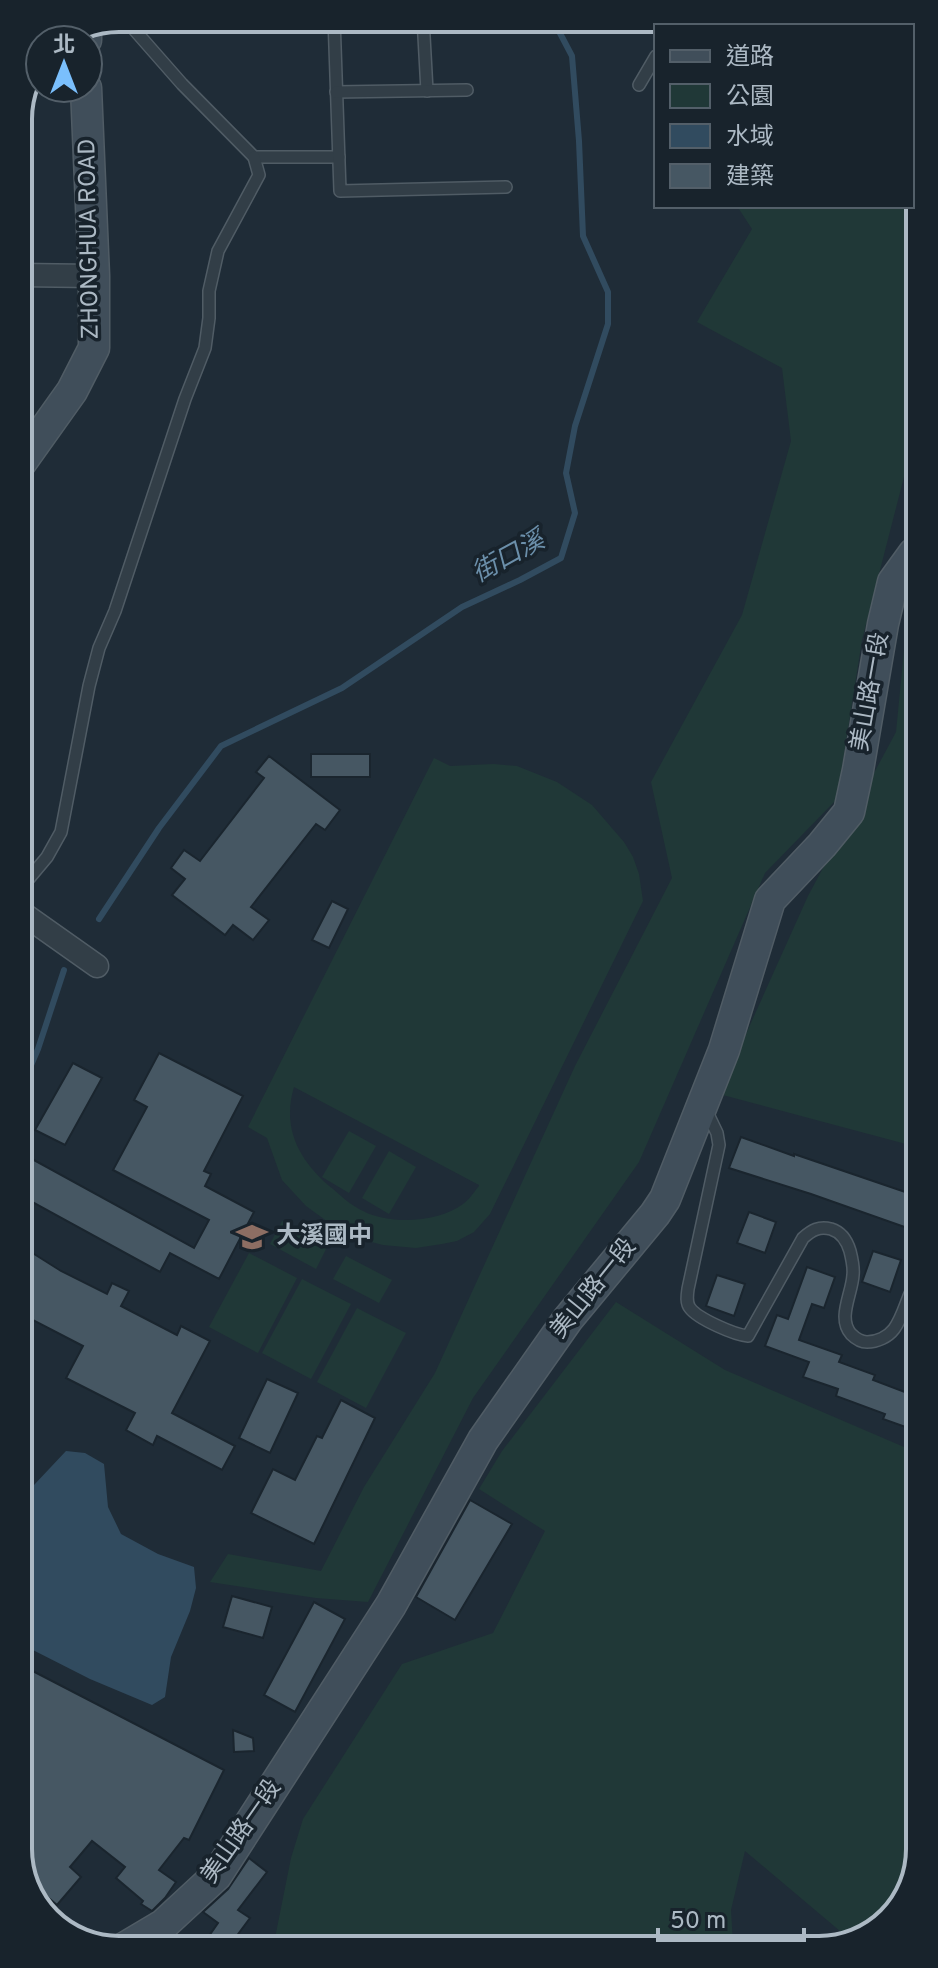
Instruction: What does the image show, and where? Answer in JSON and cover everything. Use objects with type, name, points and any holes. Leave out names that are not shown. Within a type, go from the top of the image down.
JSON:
[{"type":"street","name":"ZHONGHUA ROAD","points":[[32,447],[72,391],[94,348],[87,104]]},
{"type":"street","points":[[32,275],[94,276]]},
{"type":"street","name":"美山路一段","points":[[145,1936],[163,1925],[216,1876],[391,1605],[483,1440],[568,1319],[665,1199],[724,1050],[770,900],[849,812],[883,624],[893,582],[906,564]]},
{"type":"street","points":[[32,920],[97,966]]},
{"type":"lane","points":[[32,875],[47,857],[61,832],[99,648],[115,611],[185,399],[205,348],[209,291],[218,251],[259,175],[254,157],[136,32]]},
{"type":"lane","points":[[334,32],[340,191],[506,187]]},
{"type":"lane","points":[[424,32],[427,91]]},
{"type":"lane","points":[[639,85],[654,59]]},
{"type":"lane","points":[[336,92],[467,90]]},
{"type":"lane","points":[[254,157],[339,157]]},
{"type":"lane","points":[[703,1104],[717,1133],[719,1145],[688,1289],[690,1308],[700,1317],[748,1336],[803,1238],[814,1229],[828,1228],[839,1232],[847,1243],[853,1263],[844,1319],[847,1330],[857,1340],[868,1342],[882,1339],[892,1332],[906,1306]]},
{"type":"green space","points":[[738,208],[906,208],[906,469],[862,640],[837,799],[765,873],[639,1162],[473,1398],[368,1602],[316,1598],[210,1582],[228,1554],[321,1571],[364,1487],[435,1373],[575,1066],[672,878],[651,782],[742,615],[791,441],[782,368],[697,322],[752,229]]},
{"type":"green space","points":[[906,630],[906,1144],[719,1094],[808,896],[896,732]]},
{"type":"green space","points":[[434,758],[450,766],[517,766],[557,782],[592,805],[624,842],[639,874],[643,901],[490,1214],[474,1232],[457,1241],[416,1248],[383,1245],[352,1237],[306,1206],[282,1180],[267,1138],[248,1127]],"holes":[[[294,1087],[479,1185],[463,1204],[427,1218],[400,1220],[359,1209],[322,1179],[303,1157],[292,1131],[290,1117]]]},
{"type":"green space","points":[[349,1131],[376,1146],[349,1193],[322,1177]]},
{"type":"green space","points":[[389,1151],[416,1167],[389,1214],[362,1198]]},
{"type":"green space","points":[[282,1221],[328,1245],[316,1269],[270,1244]]},
{"type":"green space","points":[[249,1253],[297,1278],[258,1353],[209,1327]]},
{"type":"green space","points":[[346,1256],[392,1280],[379,1303],[333,1279]]},
{"type":"green space","points":[[302,1279],[351,1304],[311,1379],[262,1353]]},
{"type":"green space","points":[[616,1302],[725,1370],[906,1448],[906,1849],[897,1887],[872,1918],[841,1932],[745,1851],[731,1910],[733,1936],[275,1936],[291,1858],[303,1819],[402,1664],[493,1633],[545,1531],[479,1489],[502,1451]]},
{"type":"green space","points":[[357,1308],[406,1333],[366,1408],[317,1382]]},
{"type":"water","points":[[66,1451],[85,1453],[104,1464],[108,1507],[121,1534],[158,1554],[194,1567],[196,1588],[171,1657],[165,1697],[152,1705],[90,1679],[32,1650],[34,1485]]},
{"type":"building","points":[[311,754],[370,754],[370,777],[311,777]]},
{"type":"building","points":[[269,756],[340,810],[325,830],[316,824],[251,907],[269,920],[253,940],[233,925],[225,935],[172,895],[185,879],[171,868],[184,850],[200,861],[264,778],[256,772]]},
{"type":"building","points":[[332,901],[348,909],[329,948],[312,940]]},
{"type":"building","points":[[159,1053],[243,1096],[204,1171],[211,1174],[205,1186],[254,1212],[219,1279],[170,1253],[160,1272],[32,1202],[32,1159],[194,1248],[209,1220],[113,1170],[147,1107],[134,1100]]},
{"type":"building","points":[[73,1063],[102,1078],[65,1145],[35,1130]]},
{"type":"building","points":[[741,1137],[794,1154],[906,1192],[906,1228],[811,1194],[729,1168]]},
{"type":"building","points":[[749,1212],[776,1222],[765,1253],[737,1243]]},
{"type":"building","points":[[873,1251],[901,1260],[890,1292],[862,1282]]},
{"type":"building","points":[[32,1253],[107,1294],[112,1283],[129,1291],[121,1306],[177,1335],[181,1326],[210,1341],[172,1413],[235,1446],[222,1470],[157,1436],[153,1445],[126,1430],[135,1413],[66,1378],[83,1346],[32,1320]]},
{"type":"building","points":[[807,1267],[835,1277],[824,1308],[812,1304],[799,1340],[842,1355],[839,1362],[875,1375],[873,1380],[906,1392],[906,1427],[883,1419],[885,1414],[836,1396],[838,1389],[803,1377],[809,1362],[765,1346],[777,1315],[788,1319]]},
{"type":"building","points":[[717,1275],[745,1284],[734,1316],[706,1306]]},
{"type":"building","points":[[267,1379],[298,1393],[270,1453],[239,1438]]},
{"type":"building","points":[[341,1400],[375,1418],[314,1544],[251,1513],[273,1469],[295,1480],[317,1436],[322,1438]]},
{"type":"building","points":[[470,1500],[512,1524],[455,1620],[416,1597]]},
{"type":"building","points":[[232,1596],[272,1607],[263,1638],[223,1627]]},
{"type":"building","points":[[314,1602],[345,1619],[295,1712],[264,1695]]},
{"type":"building","points":[[32,1671],[224,1770],[189,1840],[184,1838],[159,1870],[176,1882],[152,1911],[116,1878],[125,1867],[92,1841],[70,1867],[81,1877],[57,1905],[47,1896],[39,1882],[32,1849]]},
{"type":"building","points":[[233,1730],[253,1738],[254,1751],[234,1752]]},
{"type":"building","points":[[249,1858],[267,1872],[238,1910],[250,1918],[237,1936],[209,1936],[218,1923],[203,1912],[228,1889]]},
{"type":"waterway","name":"街口溪","points":[[99,919],[159,828],[221,746],[342,688],[462,607],[561,558],[575,513],[566,473],[575,426],[608,324],[608,292],[583,236],[572,56],[559,32]]},
{"type":"waterway","name":"街口溪","points":[[32,1063],[64,970]]},
{"type":"place","name":"大溪國中","points":[[252,1237]]}]
